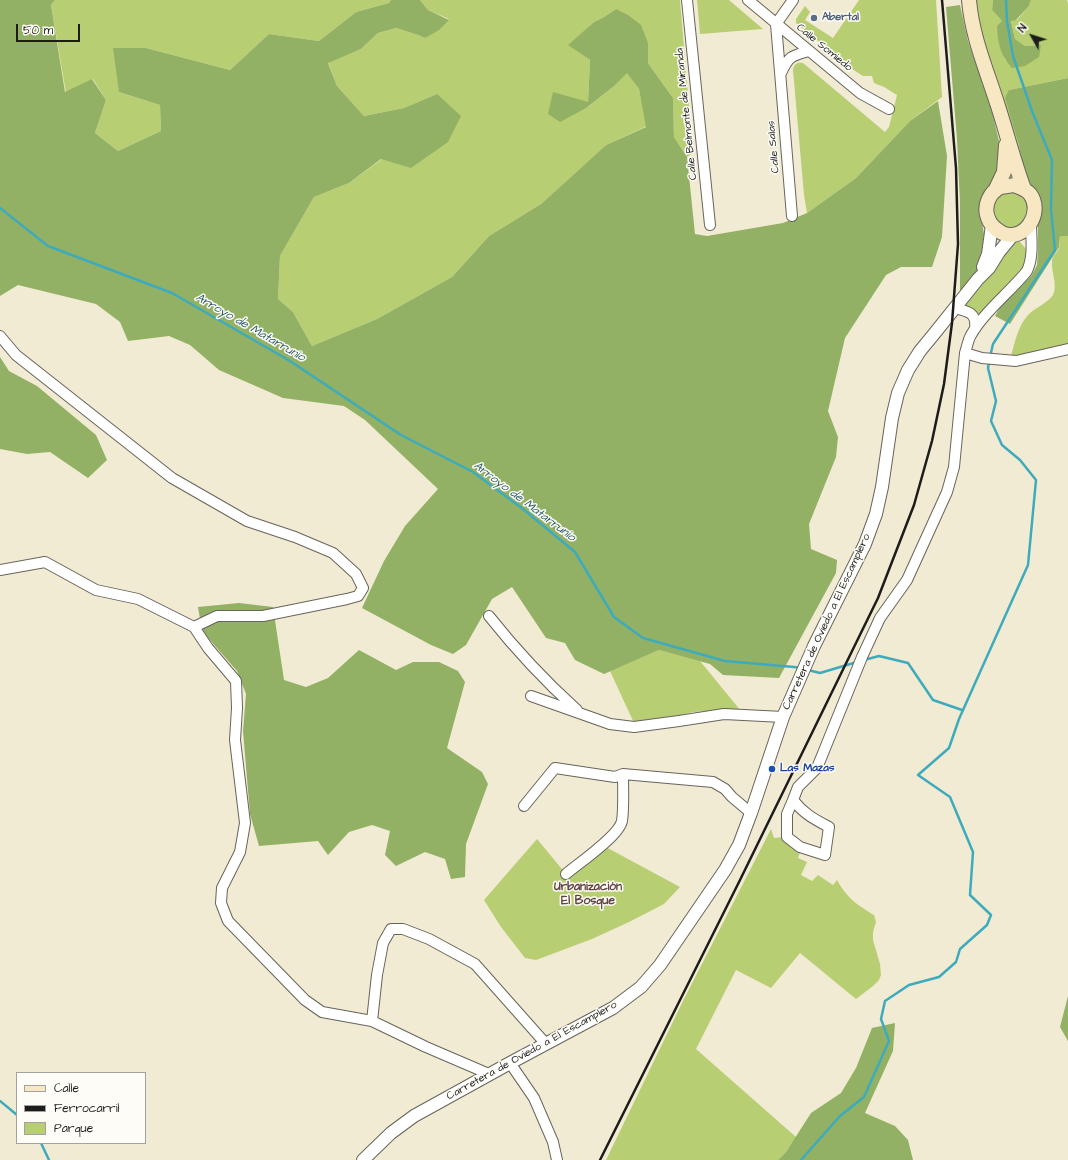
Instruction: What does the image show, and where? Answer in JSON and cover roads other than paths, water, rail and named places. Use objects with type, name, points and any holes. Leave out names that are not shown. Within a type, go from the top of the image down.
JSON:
[{"type":"main road","points":[[969,0],[976,39],[1006,132],[1017,170],[1024,189],[1033,200],[1035,207],[1034,216],[1031,222],[1026,229],[1015,235],[1005,234],[992,226],[987,216],[986,207],[988,199],[995,191],[1004,172],[1007,150],[1006,132]]},
{"type":"main road","points":[[995,191],[1002,187],[1014,186],[1024,189]]},
{"type":"street","name":"Calle Belmonte de Miranda","points":[[687,0],[710,225]]},
{"type":"street","name":"Calle Somiedo","points":[[748,0],[860,93],[889,109]]},
{"type":"street","points":[[776,24],[793,0]]},
{"type":"street","name":"Calle Salas","points":[[776,24],[792,216]]},
{"type":"street","points":[[780,75],[786,62],[792,56],[809,51]]},
{"type":"street","points":[[793,800],[802,810],[829,827],[825,855],[800,848],[787,836],[787,814],[798,787],[817,768],[862,657],[880,618],[907,580],[947,492],[954,467],[966,353],[970,336],[1027,271],[1032,254],[1031,222]]},
{"type":"street","name":"Carretera de Oviedo a El Escamplero","points":[[978,280],[988,254],[992,226]]},
{"type":"street","points":[[1015,235],[1026,243],[1032,254]]},
{"type":"street","name":"Carretera de Oviedo a El Escamplero","points":[[363,1160],[391,1133],[414,1116],[613,1008],[641,987],[660,965],[725,870],[739,845],[783,717],[804,669],[865,544],[876,514],[882,487],[892,418],[898,393],[908,370],[920,351],[978,280],[990,268],[999,252],[1015,235]]},
{"type":"street","points":[[955,308],[968,311],[972,314],[975,318],[975,329]]},
{"type":"street","points":[[0,336],[16,355],[172,478],[247,521],[295,537],[333,553],[356,574],[363,588],[358,596],[347,599],[263,616],[217,616],[194,628]]},
{"type":"street","points":[[966,353],[982,358],[1016,361],[1068,350]]},
{"type":"street","points":[[0,570],[45,562],[96,590],[138,599],[194,628],[208,648],[236,681],[237,708],[235,740],[245,824],[240,852],[222,888],[221,904],[228,922],[305,1000],[322,1012],[372,1022],[489,1074]]},
{"type":"street","points":[[488,616],[548,684],[581,714]]},
{"type":"street","points":[[531,696],[610,724],[634,727],[724,714],[783,717]]},
{"type":"street","points":[[524,806],[555,768],[615,777],[622,774],[713,782],[725,789],[751,813]]},
{"type":"street","points":[[566,874],[607,841],[622,822],[622,774]]},
{"type":"street","points":[[372,1022],[377,975],[383,943],[391,929],[403,929],[429,939],[475,964],[546,1044]]},
{"type":"street","points":[[510,1063],[534,1098],[553,1142],[557,1160]]},
{"type":"waterway","points":[[990,357],[993,344],[1055,250],[1051,209],[1052,160],[1032,111],[1013,56],[1007,21],[1006,0]]},
{"type":"waterway","name":"Arroyo de Matarrunio","points":[[0,208],[48,246],[172,293],[290,361],[401,435],[473,472],[523,509],[575,552],[614,617],[643,638],[725,661],[801,668]]},
{"type":"waterway","points":[[801,1160],[840,1116],[864,1097],[889,1041],[881,1019],[885,1001],[909,985],[939,977],[956,962],[960,949],[987,925],[991,915],[970,895],[973,852],[950,797],[918,775],[949,748],[959,719],[1028,565],[1036,480],[1020,460],[1002,445],[991,421],[996,401],[988,368],[989,362]]},
{"type":"waterway","name":"Arroyo de Matarrunio","points":[[864,660],[879,656],[908,663],[933,700],[962,710]]},
{"type":"waterway","name":"Arroyo de Matarrunio","points":[[808,670],[820,673],[857,662]]},
{"type":"waterway","points":[[0,1101],[16,1114]]},
{"type":"waterway","points":[[41,1144],[49,1160]]},
{"type":"railway","points":[[600,1160],[740,880],[878,598],[914,505],[932,441],[944,384],[952,323],[958,244],[956,168],[942,0]]},
{"type":"place","name":"Abertal","points":[[814,18]]},
{"type":"place","name":"Las Mazas","points":[[772,769]]},
{"type":"district","name":"Urbanización El Bosque","points":[[588,894]]}]
